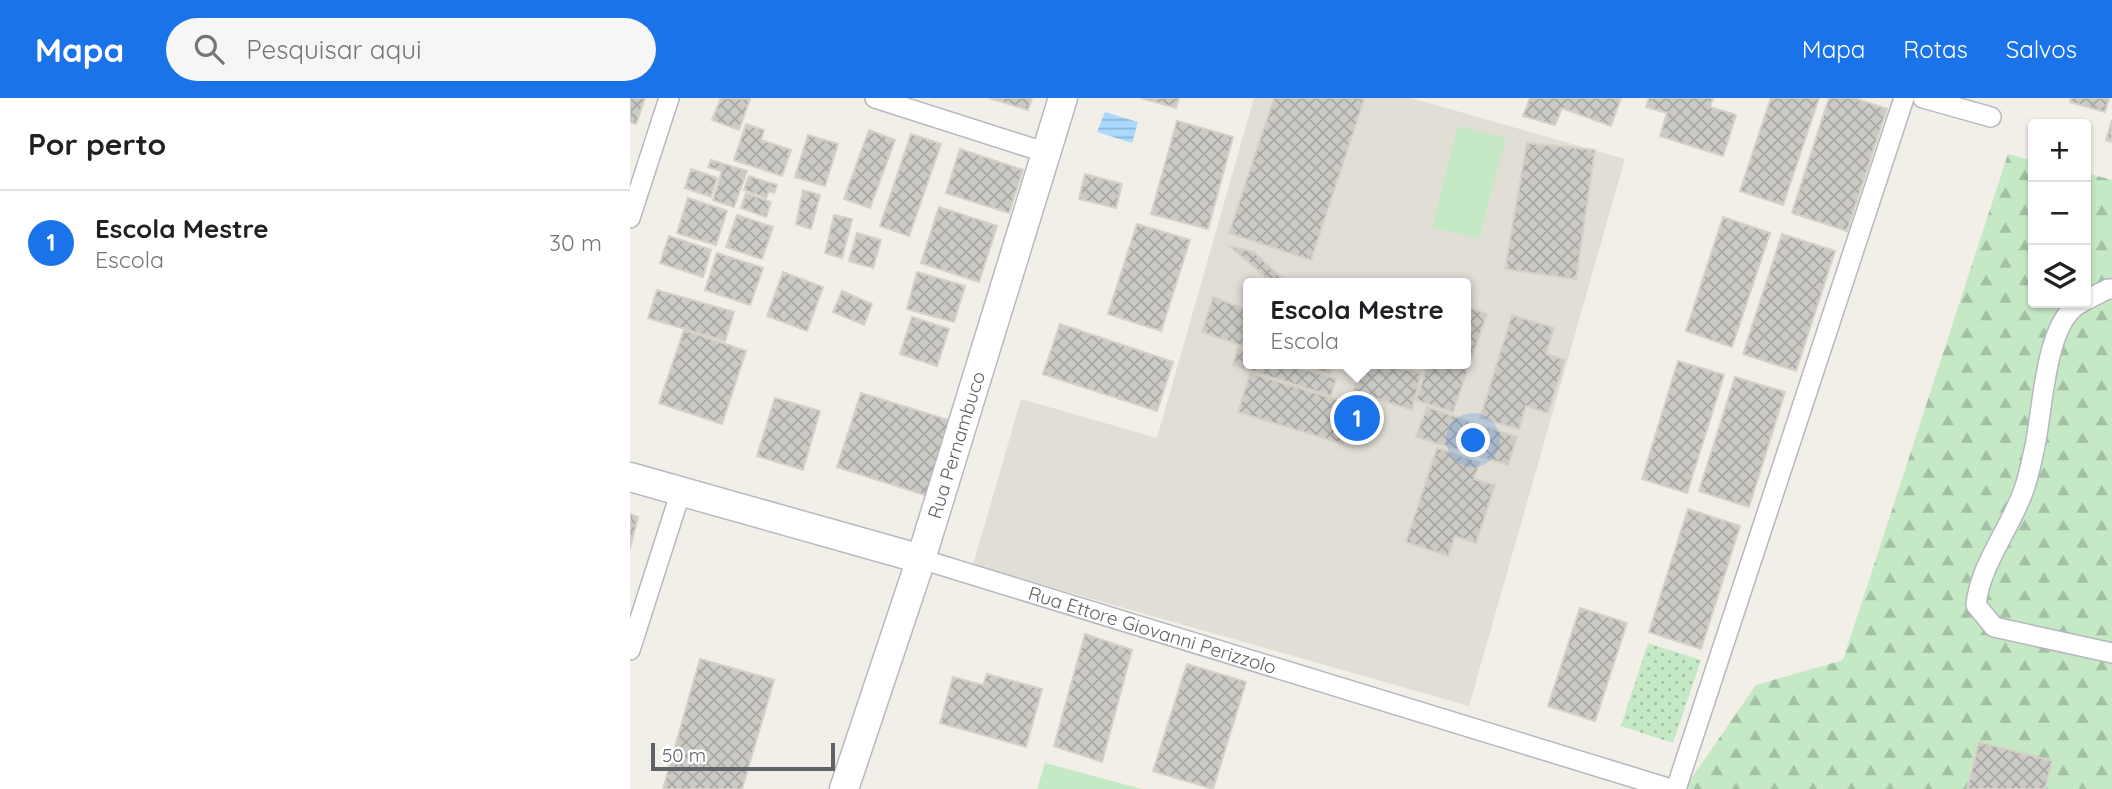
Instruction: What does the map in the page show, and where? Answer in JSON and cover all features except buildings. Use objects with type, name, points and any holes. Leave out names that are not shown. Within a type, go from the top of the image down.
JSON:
[{"type":"street","points":[[630,218],[669,98]]},
{"type":"street","points":[[875,98],[1047,153]]},
{"type":"street","name":"Rua Pernambuco","points":[[844,789],[921,559],[1063,98]]},
{"type":"street","points":[[1673,789],[1904,98]]},
{"type":"street","points":[[1923,98],[1991,117]]},
{"type":"street","points":[[2091,298],[2112,289]]},
{"type":"street","points":[[2072,308],[2053,338],[2035,445],[2022,496],[1978,586],[1976,605],[1993,627],[2112,653]]},
{"type":"street","name":"Rua Ettore Giovanni Perizzolo","points":[[630,477],[921,559],[1673,789]]},
{"type":"street","points":[[630,650],[681,491]]},
{"type":"shaded area","points":[[1254,98],[1411,98],[1625,159],[1469,706],[973,565],[1021,399],[1157,438]]},
{"type":"green space","points":[[1458,126],[1506,138],[1479,239],[1432,227]]},
{"type":"green space","points":[[2008,154],[2028,160],[2028,308],[2091,308],[2091,174],[2112,180],[2112,789],[1684,789],[1756,685],[1843,660]]},
{"type":"green space","points":[[1648,643],[1701,660],[1673,743],[1621,726]]},
{"type":"green space","points":[[1045,763],[1142,789],[1037,789]]},
{"type":"water","points":[[1105,112],[1138,122],[1132,143],[1097,132]]},
{"type":"place","name":"Escola Mestre","points":[[1357,418]]}]
